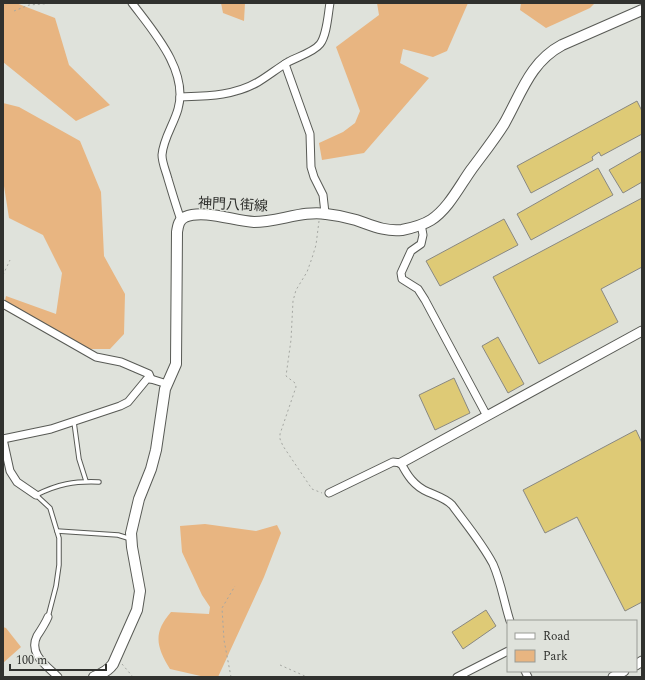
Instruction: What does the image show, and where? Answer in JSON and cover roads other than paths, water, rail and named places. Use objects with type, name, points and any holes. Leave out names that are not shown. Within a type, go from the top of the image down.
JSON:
[{"type":"main road","name":"神門八街線","points":[[94,677],[109,669],[116,658],[137,610],[140,591],[131,533],[139,499],[151,469],[156,450],[163,400],[167,384],[176,364],[177,232],[178,224],[181,220],[186,216],[206,215],[226,217],[242,221],[267,221],[322,213],[392,231],[406,229],[431,220],[440,212],[453,196],[498,133],[531,72],[544,57],[562,45],[642,10]]},
{"type":"street","points":[[132,3],[156,34],[167,53],[179,80],[180,97],[178,110],[162,155],[181,220]]},
{"type":"street","points":[[180,97],[213,95],[243,89],[258,82],[285,64],[317,48],[324,36],[330,3]]},
{"type":"street","points":[[285,64],[310,134],[311,167],[323,195],[322,213]]},
{"type":"street","points":[[421,224],[423,235],[421,244],[411,251],[401,274],[402,279],[418,289],[425,300],[486,416]]},
{"type":"street","points":[[3,304],[96,358],[120,362],[149,374],[151,379]]},
{"type":"street","points":[[329,493],[393,462],[401,463],[642,331]]},
{"type":"street","points":[[36,495],[17,482],[10,471],[3,439],[51,429],[120,406],[128,402],[147,379],[167,384]]},
{"type":"street","points":[[401,463],[408,477],[415,484],[426,491],[446,499],[452,505],[483,548],[497,574],[510,620]]},
{"type":"street","points":[[48,617],[37,637],[35,651],[38,657],[58,677]]},
{"type":"street","points":[[457,677],[507,652]]},
{"type":"street","points":[[613,677],[622,672]]},
{"type":"lane","points":[[73,421],[79,459],[86,482]]},
{"type":"lane","points":[[48,617],[56,586],[59,564],[59,543],[50,508],[36,495],[49,488],[68,483],[99,482]]},
{"type":"lane","points":[[57,532],[118,535],[132,539]]}]
